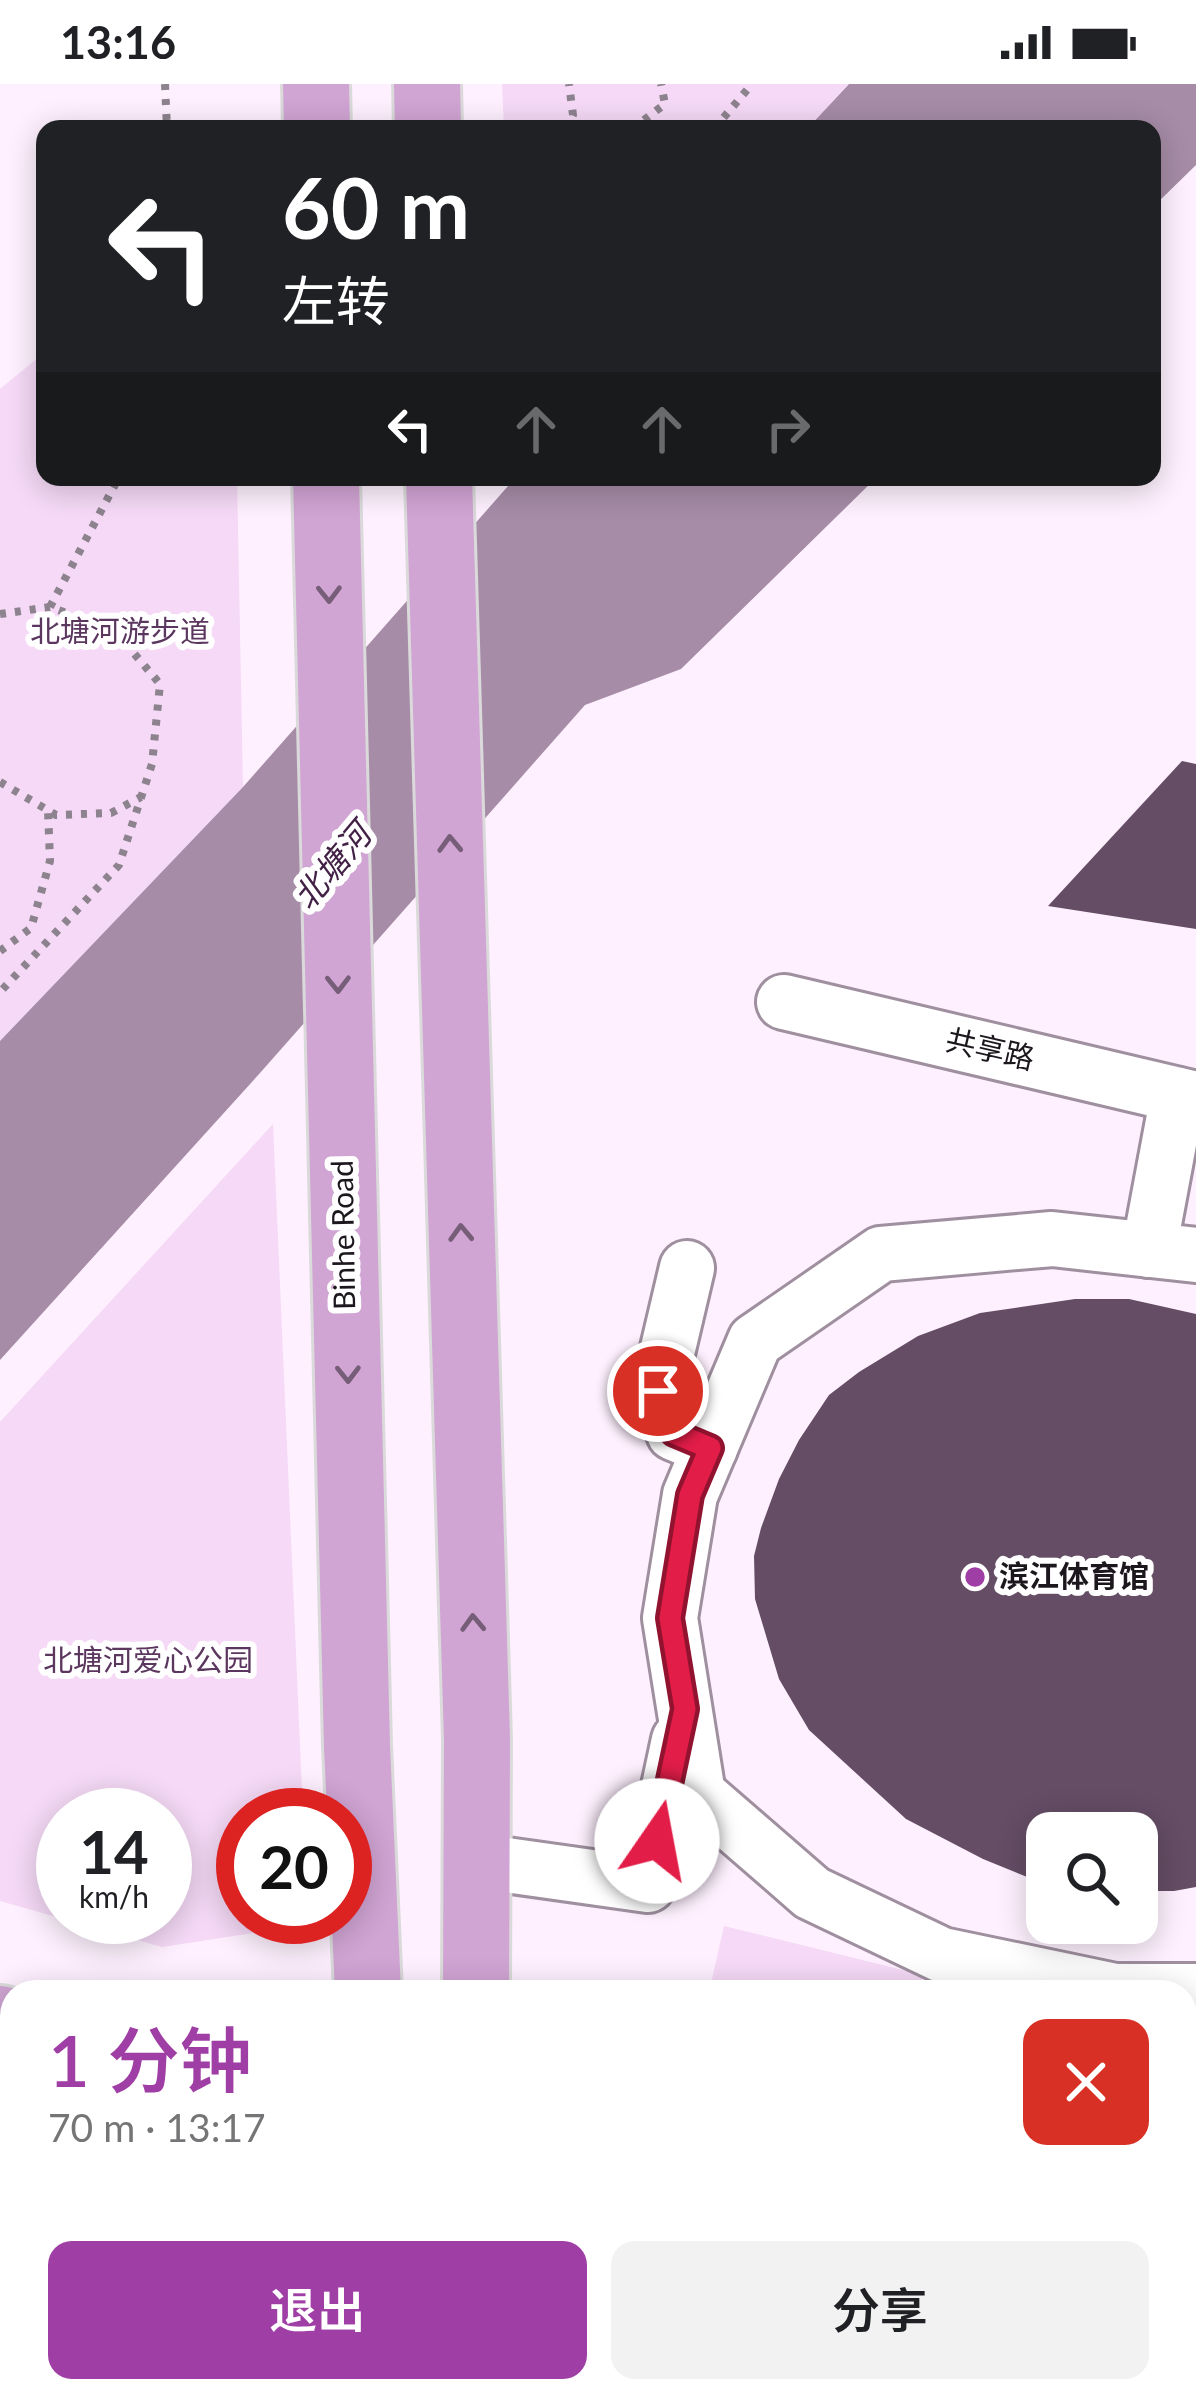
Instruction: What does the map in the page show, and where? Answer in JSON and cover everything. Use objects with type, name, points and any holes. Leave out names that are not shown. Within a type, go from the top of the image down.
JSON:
[{"type":"main road","points":[[316,84],[317,120]]},
{"type":"main road","points":[[427,84],[428,120]]},
{"type":"main road","name":"Binhe Road","points":[[326,486],[357,1746],[367,1980]]},
{"type":"main road","points":[[439,486],[477,1740],[476,1980]]},
{"type":"street","name":"共享路","points":[[784,1002],[1187,1097]]},
{"type":"street","points":[[1025,1980],[943,1955],[812,1893],[698,1794],[670,1618],[690,1495],[755,1341],[881,1254],[1052,1239],[1173,1252],[1187,1097]]},
{"type":"street","points":[[687,1268],[658,1391],[674,1433],[710,1448]]},
{"type":"street","points":[[477,1861],[648,1885],[685,1709]]},
{"type":"path","points":[[165,84],[167,120]]},
{"type":"path","points":[[569,84],[570,120]]},
{"type":"path","points":[[644,120],[665,104],[661,84]]},
{"type":"path","points":[[734,84],[736,103]]},
{"type":"path","points":[[722,120],[752,84]]},
{"type":"path","points":[[50,607],[113,486]]},
{"type":"path","points":[[0,614],[50,607],[116,631],[160,683],[152,764],[119,865],[0,992]]},
{"type":"path","points":[[0,782],[56,815],[111,813],[141,797]]},
{"type":"path","points":[[0,951],[31,928],[50,860],[47,811]]},
{"type":"green space","points":[[502,84],[848,84],[815,120],[504,120]]},
{"type":"green space","name":"北塘河游步道","points":[[36,359],[36,486],[237,486],[243,787],[0,1041],[0,389]]},
{"type":"green space","name":"北塘河爱心公园","points":[[273,1124],[302,1788],[216,1788],[216,1939],[192,1942],[192,1788],[36,1788],[36,1911],[0,1901],[0,1422]]},
{"type":"green space","points":[[724,1926],[923,1975],[922,1980],[712,1980]]},
{"type":"water","points":[[849,84],[1196,84],[1196,165],[1161,199],[1161,120],[815,120]]},
{"type":"water","name":"北塘河","points":[[508,486],[868,486],[681,669],[585,705],[0,1360],[0,1041],[243,787]]},
{"type":"building","points":[[1182,761],[1196,764],[1196,929],[1048,906]]},
{"type":"building","name":"滨江体育馆","points":[[1075,1299],[1129,1299],[1196,1314],[1196,1887],[1158,1891],[1158,1812],[1026,1812],[1026,1876],[983,1859],[906,1819],[809,1730],[779,1679],[755,1599],[754,1556],[779,1479],[799,1440],[829,1395],[859,1372],[918,1336],[980,1313]]},
{"type":"place","name":"滨江体育馆","points":[[975,1577]]},
{"type":"route","points":[[657,1841],[685,1709],[670,1618],[690,1495],[710,1448],[674,1433],[658,1391]]}]
